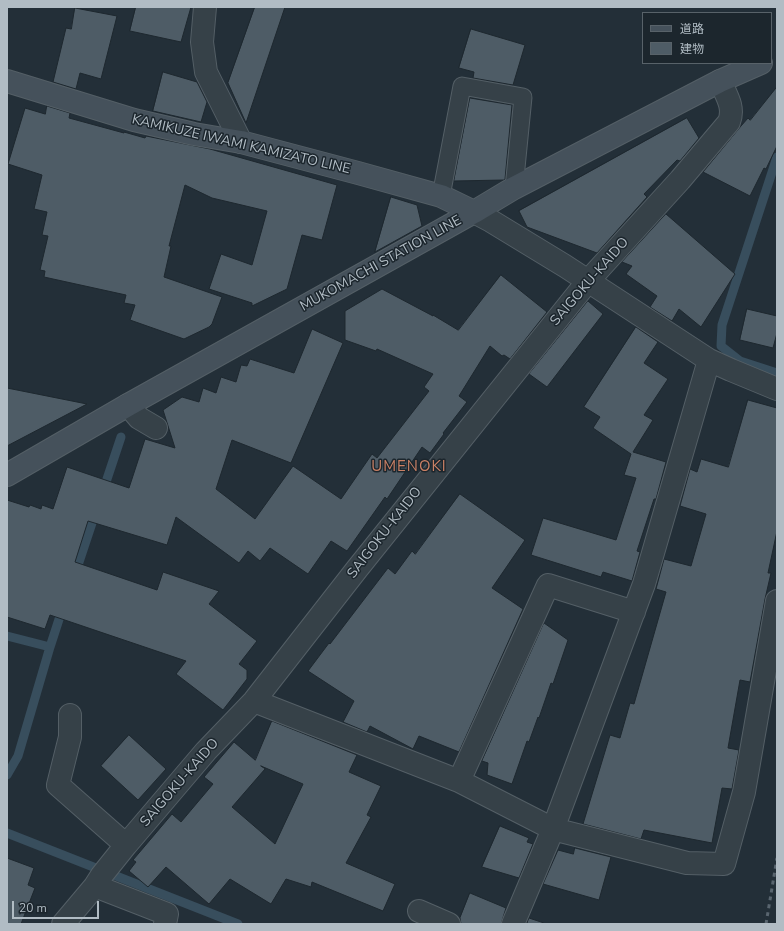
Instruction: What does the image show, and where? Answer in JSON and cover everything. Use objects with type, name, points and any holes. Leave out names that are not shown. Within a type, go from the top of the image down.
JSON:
[{"type":"main road","name":"MUKOMACHI STATION LINE","points":[[7,475],[514,188],[720,81],[759,64]]},
{"type":"main road","name":"KAMIKUZE IWAMI KAMIZATO LINE","points":[[7,81],[134,120],[194,134],[241,142],[440,196],[474,212]]},
{"type":"street","points":[[205,7],[202,42],[206,72],[241,142]]},
{"type":"street","name":"SAIGOKU-KAIDO","points":[[62,924],[95,886],[126,845],[206,751],[254,701],[456,444],[588,281],[676,184],[729,122],[732,116],[732,110],[720,81]]},
{"type":"street","points":[[474,212],[565,266],[710,360],[777,389]]},
{"type":"street","points":[[513,924],[553,829],[644,584],[710,360]]},
{"type":"street","points":[[128,406],[139,418],[156,428]]},
{"type":"street","points":[[459,781],[548,584],[634,612]]},
{"type":"street","points":[[254,701],[459,781],[553,829],[687,862],[724,864],[744,792],[777,601]]},
{"type":"street","points":[[70,715],[70,737],[58,784],[126,845]]},
{"type":"street","points":[[95,886],[167,914],[165,924]]},
{"type":"street","points":[[419,911],[449,924]]},
{"type":"lane","points":[[440,196],[462,86],[523,97],[514,188]]},
{"type":"building","points":[[136,7],[191,7],[181,42],[130,31]]},
{"type":"building","points":[[255,7],[285,7],[246,123],[228,83]]},
{"type":"building","points":[[75,8],[117,16],[101,79],[80,73],[76,89],[53,82],[66,28],[71,29]]},
{"type":"building","points":[[471,29],[525,45],[513,85],[473,78],[474,72],[459,68]]},
{"type":"building","points":[[163,72],[197,82],[207,102],[201,122],[153,111]]},
{"type":"building","points":[[777,87],[777,146],[766,169],[764,168],[750,196],[703,172],[741,126],[748,118],[750,120]]},
{"type":"building","points":[[470,98],[512,105],[504,180],[454,181]]},
{"type":"building","points":[[47,106],[70,113],[69,118],[124,133],[210,149],[337,185],[322,240],[302,235],[287,289],[252,306],[252,303],[209,289],[221,254],[252,265],[267,211],[212,198],[185,185],[169,246],[171,246],[164,277],[222,297],[212,324],[209,327],[184,339],[130,320],[135,305],[124,303],[126,295],[44,277],[45,271],[40,270],[48,236],[42,235],[47,212],[34,209],[42,175],[8,164],[25,108],[45,114]]},
{"type":"building","points":[[687,118],[699,138],[680,161],[677,160],[644,194],[647,197],[597,253],[527,227],[519,211]]},
{"type":"building","points":[[391,197],[417,205],[422,226],[375,252]]},
{"type":"building","points":[[666,214],[735,274],[701,327],[679,309],[672,321],[650,307],[657,296],[626,274],[632,266],[622,262]]},
{"type":"building","points":[[501,275],[547,312],[510,359],[504,355],[502,356],[490,346],[459,396],[467,402],[443,433],[444,434],[430,453],[422,447],[387,499],[385,497],[347,551],[331,541],[308,574],[270,548],[260,561],[248,551],[239,563],[176,517],[167,545],[88,521],[75,562],[157,590],[163,572],[219,591],[209,604],[257,641],[239,664],[247,670],[247,679],[223,710],[176,674],[186,661],[50,615],[45,629],[7,617],[7,500],[29,507],[30,505],[41,509],[42,505],[53,509],[67,467],[129,488],[145,439],[175,448],[163,410],[182,397],[199,402],[203,388],[216,393],[221,377],[236,382],[241,365],[247,366],[250,359],[294,373],[312,329],[343,343],[291,463],[232,440],[216,489],[255,519],[293,466],[341,499],[372,454],[377,458],[429,391],[424,387],[433,374],[377,349],[376,351],[345,340],[345,311],[382,289],[433,315],[458,330]]},
{"type":"building","points":[[588,301],[603,314],[547,387],[529,374]]},
{"type":"building","points":[[747,309],[777,316],[777,333],[773,348],[740,340]]},
{"type":"building","points":[[636,327],[658,342],[644,363],[668,379],[644,415],[653,420],[633,452],[666,462],[656,499],[654,499],[637,551],[640,552],[632,581],[603,572],[601,577],[531,555],[543,518],[616,540],[636,478],[624,475],[631,454],[593,428],[600,417],[584,407]]},
{"type":"building","points":[[7,388],[87,404],[7,446]]},
{"type":"building","points":[[748,400],[777,408],[777,531],[768,573],[771,573],[750,682],[740,680],[728,748],[739,750],[732,789],[722,788],[712,843],[644,830],[641,839],[583,824],[610,735],[620,738],[630,703],[634,704],[666,592],[656,589],[664,559],[691,566],[706,514],[680,506],[690,469],[697,472],[701,459],[728,467]]},
{"type":"building","points":[[460,494],[525,540],[492,588],[523,609],[459,752],[419,736],[413,749],[370,726],[367,732],[343,722],[354,701],[308,671],[388,568],[395,574],[412,551],[415,554]]},
{"type":"building","points":[[544,623],[568,640],[553,684],[551,683],[529,742],[527,741],[512,784],[487,775],[488,763],[482,761]]},
{"type":"building","points":[[272,721],[357,755],[349,772],[381,786],[367,815],[371,817],[346,863],[395,884],[383,911],[312,882],[311,887],[286,879],[271,904],[230,879],[209,904],[166,867],[148,887],[129,871],[136,862],[133,860],[172,814],[181,822],[213,784],[204,777],[234,742],[255,760]],"holes":[[[261,766],[303,784],[275,844],[232,807],[265,769]]]},
{"type":"building","points":[[129,735],[166,769],[138,800],[101,766]]},
{"type":"building","points":[[500,826],[529,838],[527,842],[533,844],[519,878],[482,867]]},
{"type":"building","points":[[575,848],[611,857],[599,900],[543,884],[558,850],[573,854]]},
{"type":"building","points":[[7,858],[34,868],[28,885],[35,888],[21,924],[7,924]]},
{"type":"building","points":[[470,893],[506,908],[501,924],[461,924],[460,918]]},
{"type":"building","points":[[529,918],[544,923],[527,924]]},
{"type":"waterway","points":[[777,157],[722,325],[721,346],[740,361],[777,373]]},
{"type":"waterway","points":[[103,491],[121,437]]},
{"type":"waterway","points":[[75,574],[96,511]]},
{"type":"waterway","points":[[50,647],[63,607]]},
{"type":"waterway","points":[[7,636],[50,647],[18,756],[7,775]]},
{"type":"waterway","points":[[7,833],[238,924]]},
{"type":"railway","points":[[766,924],[777,858]]},
{"type":"district","name":"UMENOKI","points":[[409,467]]}]
